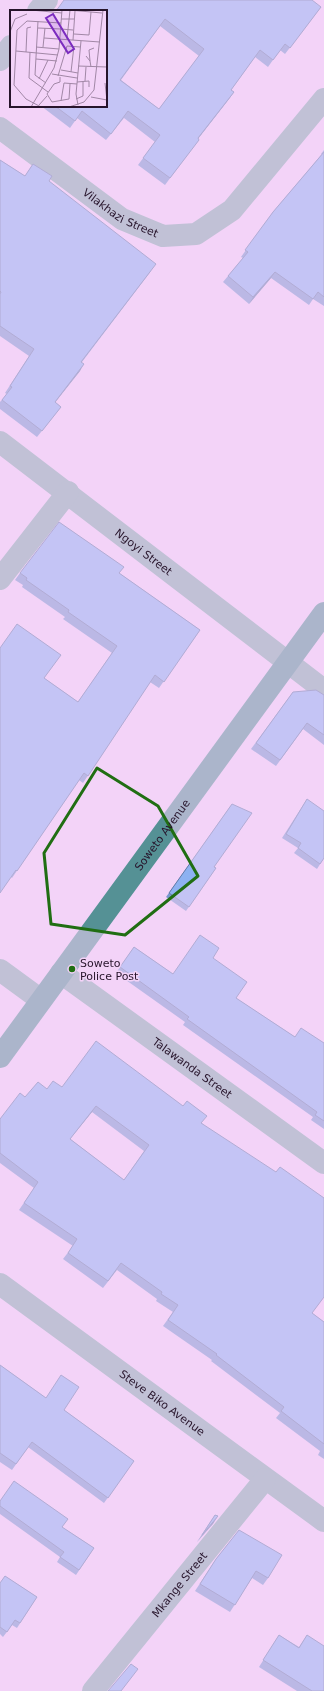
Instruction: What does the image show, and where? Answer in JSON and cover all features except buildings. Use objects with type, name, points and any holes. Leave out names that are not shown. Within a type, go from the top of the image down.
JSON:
[{"type":"street","points":[[39,10],[47,0]]},
{"type":"street","points":[[0,60],[10,47]]},
{"type":"street","name":"Vilakhazi Street","points":[[0,128],[122,220],[163,236],[196,234],[232,210],[324,99]]},
{"type":"street","name":"Ngoyi Street","points":[[0,442],[68,492],[287,663],[324,690]]},
{"type":"street","points":[[0,579],[68,492]]},
{"type":"street","name":"Soweto Avenue","points":[[0,1057],[324,613]]},
{"type":"street","points":[[0,970],[41,1000]]},
{"type":"street","name":"Talawanda Street","points":[[62,973],[324,1163]]},
{"type":"street","name":"Steve Biko Avenue","points":[[0,1284],[324,1521]]},
{"type":"street","name":"Mkange Street","points":[[93,1691],[265,1479]]},
{"type":"highlighted area","points":[[97,768],[158,806],[198,876],[125,935],[51,924],[44,853]]},
{"type":"place","name":"Soweto Police Post","points":[[72,969]]}]
